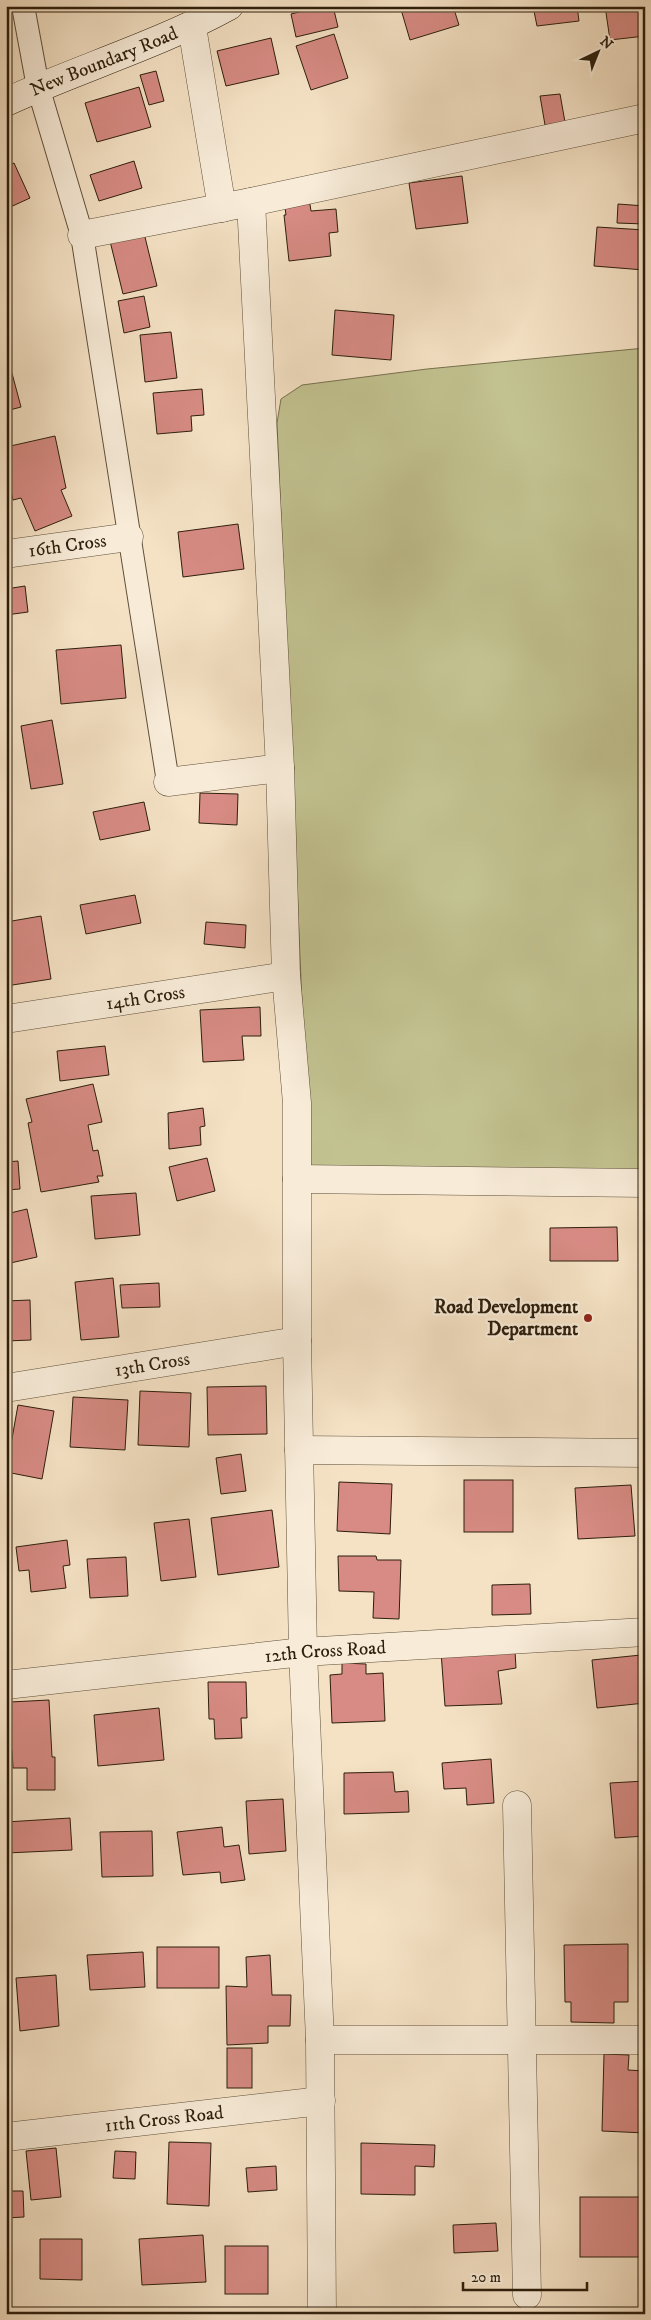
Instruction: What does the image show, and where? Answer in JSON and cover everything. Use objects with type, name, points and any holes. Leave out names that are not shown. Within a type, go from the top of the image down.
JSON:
[{"type":"street","name":"New Boundary Road","points":[[6,102],[38,87],[192,27],[229,6]]},
{"type":"street","points":[[192,27],[222,208]]},
{"type":"street","points":[[82,234],[222,208],[645,118]]},
{"type":"street","points":[[251,202],[280,768],[286,976],[297,1103],[296,1341],[303,1652],[320,2040],[322,2314]]},
{"type":"street","name":"16th Cross","points":[[6,554],[129,537]]},
{"type":"street","points":[[168,782],[280,768]]},
{"type":"street","name":"14th Cross","points":[[6,1019],[286,976]]},
{"type":"street","points":[[297,1179],[645,1182]]},
{"type":"street","name":"13th Cross","points":[[6,1388],[296,1341]]},
{"type":"street","points":[[299,1450],[645,1453]]},
{"type":"street","name":"12th Cross Road","points":[[6,1685],[303,1652],[645,1632]]},
{"type":"street","points":[[517,1805],[526,2295]]},
{"type":"street","points":[[320,2040],[645,2040]]},
{"type":"street","name":"11th Cross Road","points":[[6,2137],[321,2101]]},
{"type":"lane","points":[[23,6],[38,87],[82,234],[168,782]]},
{"type":"green space","points":[[645,348],[645,1174],[321,1169],[309,1165],[277,423],[281,399],[302,385],[427,369]]},
{"type":"building","points":[[324,6],[333,6],[338,27],[296,37],[291,14]]},
{"type":"building","points":[[400,6],[453,6],[459,25],[410,40]]},
{"type":"building","points":[[533,6],[577,6],[579,21],[537,26]]},
{"type":"building","points":[[605,6],[645,6],[645,36],[610,40]]},
{"type":"building","points":[[334,34],[348,78],[311,90],[296,46]]},
{"type":"building","points":[[271,38],[279,74],[226,86],[217,51]]},
{"type":"building","points":[[156,71],[164,101],[149,105],[140,75]]},
{"type":"building","points":[[139,87],[151,127],[97,142],[85,103]]},
{"type":"building","points":[[560,94],[565,122],[545,125],[540,96]]},
{"type":"building","points":[[134,161],[142,188],[99,201],[90,175]]},
{"type":"building","points":[[14,163],[30,198],[6,209],[6,167]]},
{"type":"building","points":[[462,176],[468,223],[416,229],[409,183]]},
{"type":"building","points":[[309,198],[311,211],[336,209],[338,232],[329,233],[331,256],[289,261],[284,201]]},
{"type":"building","points":[[618,204],[645,206],[645,224],[617,223]]},
{"type":"building","points":[[597,227],[645,230],[644,270],[594,266]]},
{"type":"building","points":[[144,233],[157,286],[123,294],[110,241]]},
{"type":"building","points":[[144,296],[150,327],[124,333],[118,301]]},
{"type":"building","points":[[335,310],[394,315],[391,360],[332,355]]},
{"type":"building","points":[[171,332],[177,378],[145,382],[140,335]]},
{"type":"building","points":[[9,362],[21,407],[6,411],[6,363]]},
{"type":"building","points":[[202,389],[204,415],[191,416],[192,431],[157,434],[153,393]]},
{"type":"building","points":[[55,436],[66,488],[61,490],[72,516],[35,531],[21,498],[13,500],[6,469],[6,447]]},
{"type":"building","points":[[238,524],[244,569],[183,577],[178,532]]},
{"type":"building","points":[[25,586],[28,612],[6,615],[6,589]]},
{"type":"building","points":[[121,645],[126,698],[61,704],[56,650]]},
{"type":"building","points":[[52,720],[63,784],[31,789],[21,726]]},
{"type":"building","points":[[200,793],[238,794],[237,825],[199,823]]},
{"type":"building","points":[[144,802],[150,830],[100,840],[93,812]]},
{"type":"building","points":[[135,895],[141,923],[86,934],[80,905]]},
{"type":"building","points":[[41,916],[51,979],[6,986],[6,922]]},
{"type":"building","points":[[206,922],[246,925],[245,948],[204,944]]},
{"type":"building","points":[[260,1007],[261,1036],[242,1036],[244,1060],[203,1062],[200,1010]]},
{"type":"building","points":[[105,1046],[109,1075],[60,1081],[57,1051]]},
{"type":"building","points":[[93,1084],[102,1122],[88,1125],[93,1151],[98,1150],[103,1176],[97,1176],[99,1182],[41,1192],[28,1123],[32,1122],[26,1099]]},
{"type":"building","points":[[203,1108],[205,1126],[200,1127],[201,1145],[169,1149],[168,1113]]},
{"type":"building","points":[[207,1158],[215,1191],[177,1201],[169,1167]]},
{"type":"building","points":[[18,1161],[20,1189],[6,1190],[6,1162]]},
{"type":"building","points":[[136,1193],[140,1235],[95,1239],[91,1196]]},
{"type":"building","points":[[27,1209],[37,1257],[6,1264],[6,1214]]},
{"type":"building","points":[[617,1227],[618,1261],[550,1261],[550,1228]]},
{"type":"building","points":[[113,1278],[119,1337],[81,1340],[75,1282]]},
{"type":"building","points":[[159,1283],[160,1307],[122,1308],[120,1285]]},
{"type":"building","points":[[30,1300],[31,1340],[6,1341],[6,1301]]},
{"type":"building","points":[[266,1386],[267,1434],[208,1435],[207,1387]]},
{"type":"building","points":[[140,1391],[191,1393],[189,1447],[138,1445]]},
{"type":"building","points":[[73,1397],[128,1400],[125,1450],[70,1447]]},
{"type":"building","points":[[18,1405],[54,1411],[42,1479],[6,1472]]},
{"type":"building","points":[[241,1454],[246,1491],[221,1494],[216,1458]]},
{"type":"building","points":[[464,1480],[513,1480],[513,1532],[464,1532]]},
{"type":"building","points":[[339,1482],[392,1484],[390,1534],[337,1531]]},
{"type":"building","points":[[631,1485],[635,1536],[578,1539],[575,1488]]},
{"type":"building","points":[[272,1510],[279,1567],[218,1575],[211,1518]]},
{"type":"building","points":[[189,1519],[196,1577],[161,1581],[154,1523]]},
{"type":"building","points":[[67,1540],[70,1565],[63,1566],[66,1588],[31,1592],[29,1570],[19,1571],[16,1547]]},
{"type":"building","points":[[338,1556],[376,1556],[377,1560],[401,1560],[399,1619],[373,1618],[374,1592],[339,1591]]},
{"type":"building","points":[[126,1557],[128,1596],[90,1598],[87,1559]]},
{"type":"building","points":[[530,1584],[531,1614],[492,1615],[492,1585]]},
{"type":"building","points":[[515,1651],[516,1668],[498,1671],[502,1704],[445,1706],[441,1652]]},
{"type":"building","points":[[641,1655],[645,1703],[597,1708],[592,1660]]},
{"type":"building","points":[[342,1663],[366,1664],[366,1674],[383,1673],[385,1721],[332,1723],[330,1675],[342,1674]]},
{"type":"building","points":[[208,1682],[246,1682],[247,1718],[241,1718],[242,1738],[215,1739],[214,1719],[209,1719]]},
{"type":"building","points":[[49,1700],[52,1757],[55,1757],[55,1790],[27,1790],[27,1768],[13,1768],[12,1750],[6,1750],[6,1714],[11,1714],[10,1702]]},
{"type":"building","points":[[159,1708],[164,1760],[98,1766],[94,1715]]},
{"type":"building","points":[[491,1759],[494,1803],[467,1805],[466,1788],[444,1789],[442,1763]]},
{"type":"building","points":[[393,1772],[395,1792],[408,1791],[409,1812],[344,1814],[344,1773]]},
{"type":"building","points":[[645,1781],[645,1836],[615,1838],[610,1783]]},
{"type":"building","points":[[283,1799],[286,1851],[249,1854],[246,1801]]},
{"type":"building","points":[[70,1818],[72,1850],[6,1853],[6,1822]]},
{"type":"building","points":[[222,1827],[224,1847],[239,1845],[245,1880],[221,1883],[220,1872],[183,1875],[177,1832]]},
{"type":"building","points":[[152,1831],[153,1876],[102,1877],[100,1832]]},
{"type":"building","points":[[628,1944],[628,2002],[614,2002],[614,2023],[571,2022],[571,2002],[565,2002],[564,1945]]},
{"type":"building","points":[[157,1947],[219,1947],[219,1988],[157,1988]]},
{"type":"building","points":[[143,1952],[145,1987],[90,1990],[87,1955]]},
{"type":"building","points":[[270,1955],[272,1995],[291,1995],[290,2026],[268,2026],[268,2043],[227,2045],[226,1986],[247,1987],[246,1957]]},
{"type":"building","points":[[56,1975],[59,2026],[20,2031],[16,1978]]},
{"type":"building","points":[[227,2048],[252,2048],[252,2088],[227,2088]]},
{"type":"building","points":[[604,2054],[629,2055],[628,2070],[645,2071],[645,2133],[602,2131]]},
{"type":"building","points":[[169,2142],[211,2143],[209,2206],[167,2204]]},
{"type":"building","points":[[361,2143],[435,2145],[434,2167],[415,2166],[415,2195],[361,2194]]},
{"type":"building","points":[[56,2148],[61,2197],[31,2200],[26,2151]]},
{"type":"building","points":[[115,2151],[136,2152],[135,2179],[113,2178]]},
{"type":"building","points":[[276,2166],[277,2190],[248,2192],[246,2168]]},
{"type":"building","points":[[6,2171],[9,2171],[10,2191],[23,2191],[24,2217],[6,2218]]},
{"type":"building","points":[[580,2197],[645,2197],[645,2257],[580,2257]]},
{"type":"building","points":[[496,2223],[498,2251],[454,2253],[453,2225]]},
{"type":"building","points":[[203,2235],[206,2282],[142,2285],[139,2239]]},
{"type":"building","points":[[40,2239],[82,2239],[82,2280],[40,2279]]},
{"type":"building","points":[[225,2246],[268,2246],[268,2294],[225,2294]]},
{"type":"place","name":"Road Development Department","points":[[588,1318]]}]
